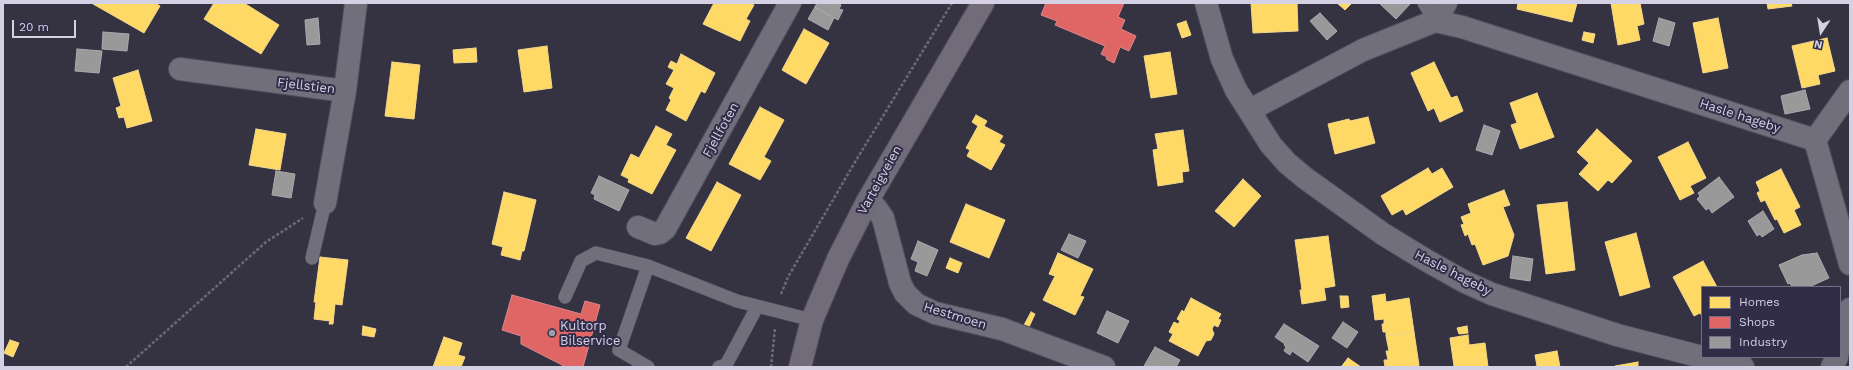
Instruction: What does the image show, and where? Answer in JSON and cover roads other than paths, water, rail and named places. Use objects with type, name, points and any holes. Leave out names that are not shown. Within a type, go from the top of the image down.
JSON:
[{"type":"main road","name":"Varteigveien","points":[[800,367],[812,320],[838,259],[867,202],[983,3]]},
{"type":"street","name":"Fjellstien","points":[[180,69],[345,91],[356,3]]},
{"type":"street","name":"Fjellfoten","points":[[638,227],[655,234],[665,230],[790,3]]},
{"type":"street","name":"Hasle hageby","points":[[1206,3],[1222,59],[1236,90],[1271,145],[1287,163],[1383,234],[1466,282],[1521,305],[1617,335],[1701,357]]},
{"type":"street","name":"Hasle hageby","points":[[1250,110],[1363,50],[1435,9],[1481,33],[1815,140]]},
{"type":"street","points":[[325,203],[345,91]]},
{"type":"street","points":[[1850,91],[1815,140],[1850,264]]},
{"type":"street","name":"Hestmoen","points":[[867,202],[876,208],[883,218],[900,283],[905,293],[916,304],[936,313],[1002,329],[1104,367]]},
{"type":"street","points":[[1841,345],[1849,319],[1850,309]]},
{"type":"street","name":"Hasle hageby","points":[[1706,358],[1743,367]]},
{"type":"street","points":[[1832,367],[1836,358]]},
{"type":"lane","points":[[312,258],[325,203]]},
{"type":"lane","points":[[565,297],[581,261],[596,253],[648,266],[737,301],[812,320]]},
{"type":"lane","points":[[648,266],[619,350],[648,367]]},
{"type":"lane","points":[[719,367],[726,365],[758,307]]},
{"type":"place","name":"Kultorp Bilservice","points":[[552,333]]}]
